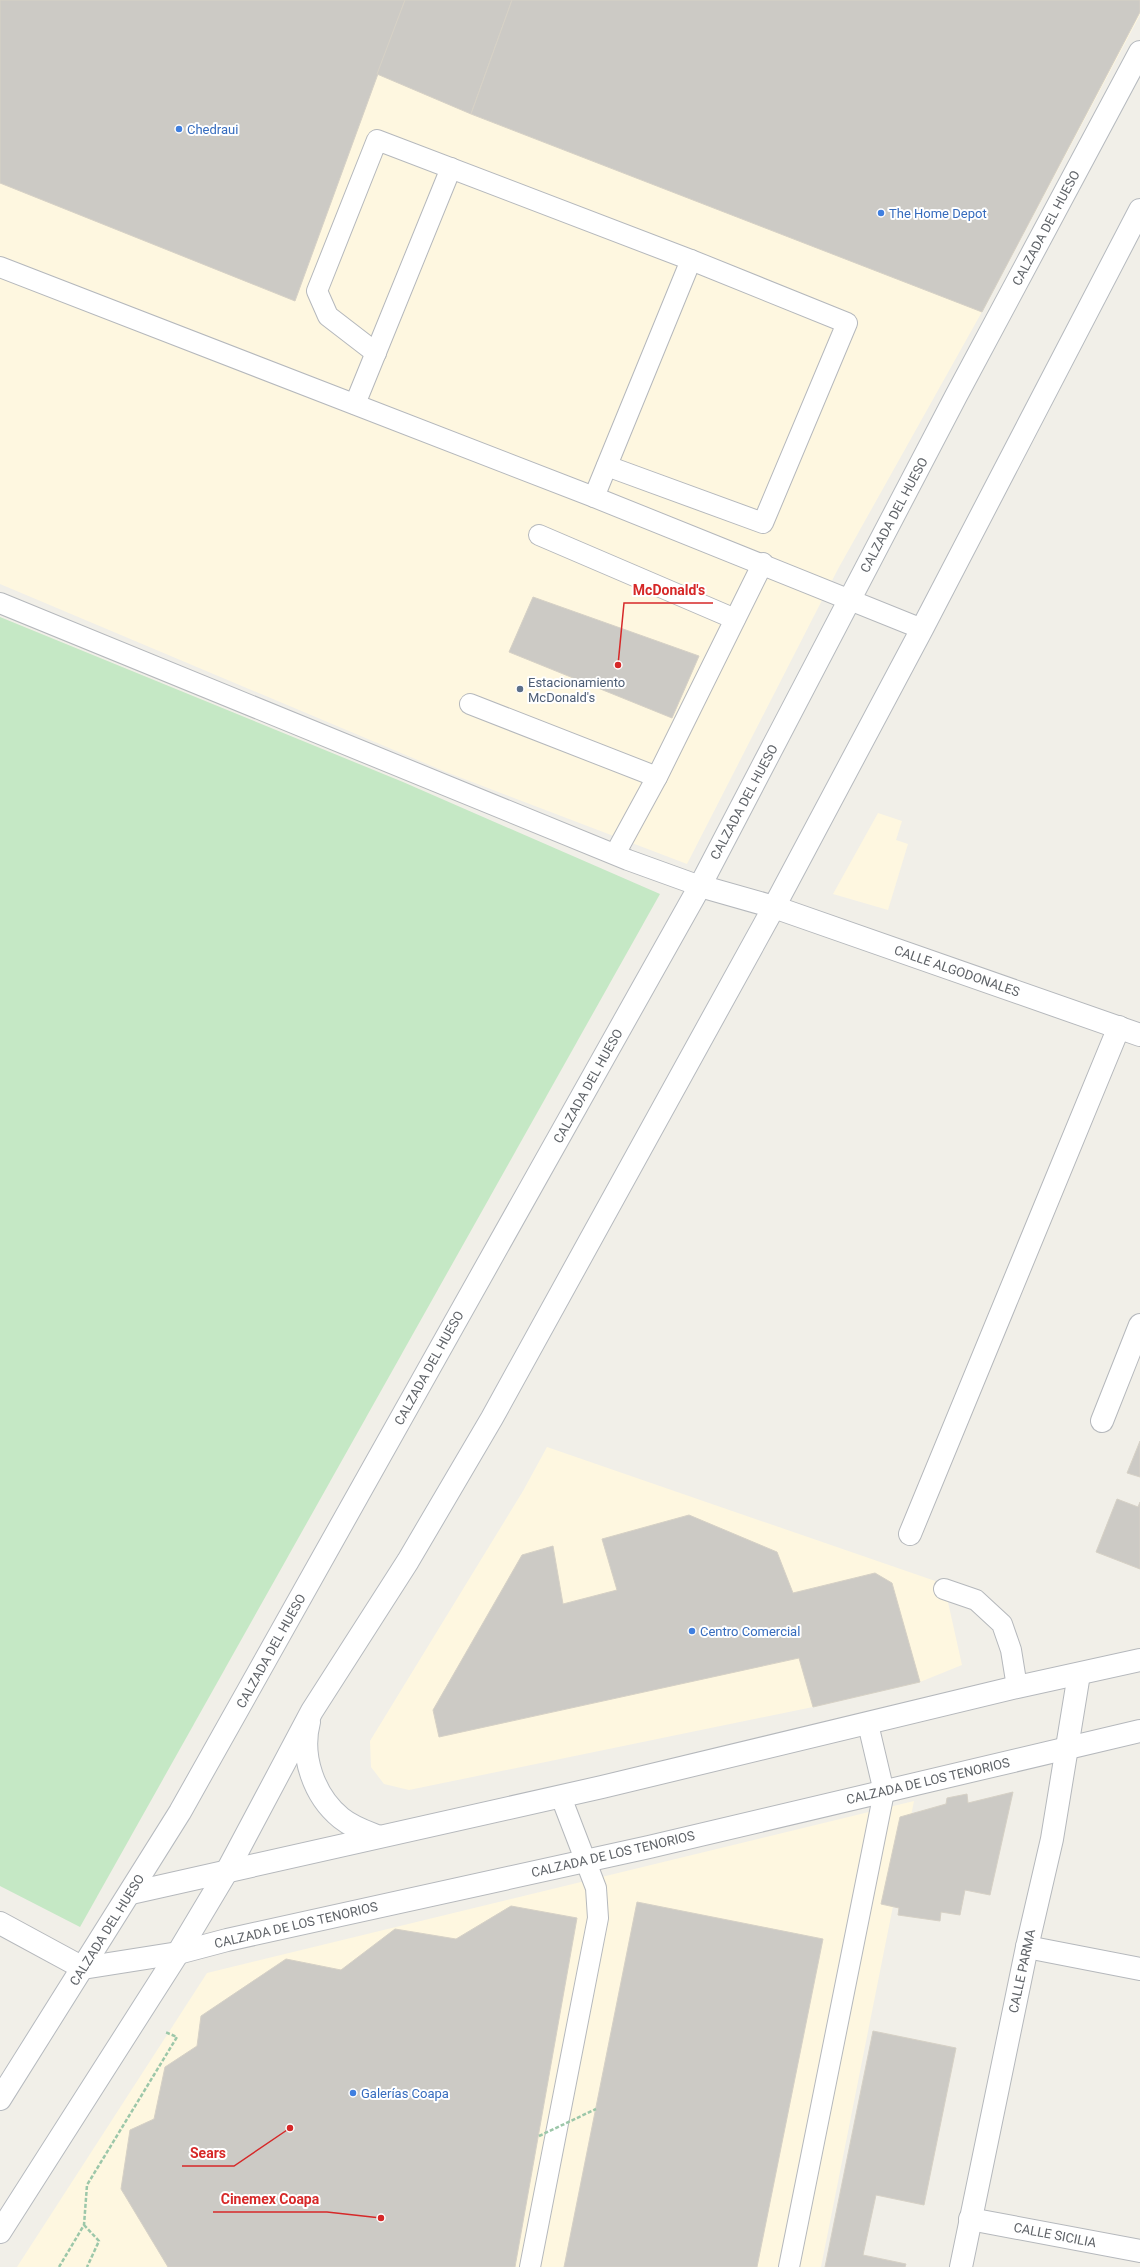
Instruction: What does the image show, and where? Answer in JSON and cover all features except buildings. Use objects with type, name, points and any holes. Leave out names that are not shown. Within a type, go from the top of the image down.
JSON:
[{"type":"main road","name":"CALZADA DEL HUESO","points":[[0,2100],[131,1893],[180,1812],[700,886],[850,598],[1140,52]]},
{"type":"main road","points":[[0,2232],[178,1953],[226,1871],[312,1711],[408,1561],[488,1424],[774,907],[922,629],[1140,210]]},
{"type":"main road","name":"CALLE ALGODONALES","points":[[700,886],[774,907],[1140,1035]]},
{"type":"main road","points":[[910,1534],[1119,1027]]},
{"type":"main road","points":[[1102,1421],[1140,1325]]},
{"type":"main road","points":[[131,1893],[377,1836],[561,1797],[1017,1687],[1140,1660]]},
{"type":"main road","name":"CALLE PARMA","points":[[961,2267],[1027,1947],[1052,1839],[1068,1749],[1079,1674]]},
{"type":"main road","points":[[312,1711],[307,1730],[306,1749],[309,1768],[316,1786],[326,1803],[341,1818],[358,1829],[377,1836]]},
{"type":"main road","name":"CALZADA DE LOS TENORIOS","points":[[83,1968],[178,1953],[227,1940],[586,1861],[1140,1731]]},
{"type":"main road","points":[[0,1923],[83,1968]]},
{"type":"main road","points":[[1027,1947],[1140,1969]]},
{"type":"main road","name":"CALLE SICILIA","points":[[970,2219],[1140,2251]]},
{"type":"lane","points":[[376,353],[328,316],[317,291],[377,140],[691,260],[847,323],[764,523],[607,466]]},
{"type":"lane","points":[[355,404],[451,168]]},
{"type":"lane","points":[[594,497],[691,260]]},
{"type":"lane","points":[[0,267],[763,563],[922,629]]},
{"type":"lane","points":[[539,534],[735,619]]},
{"type":"lane","points":[[615,854],[657,776],[763,563]]},
{"type":"lane","points":[[0,603],[615,854],[700,886]]},
{"type":"lane","points":[[470,704],[657,776]]},
{"type":"lane","points":[[944,1589],[976,1600],[1002,1624],[1010,1650],[1017,1687]]},
{"type":"lane","points":[[789,2267],[884,1792],[868,1724]]},
{"type":"lane","points":[[530,2267],[598,1918],[596,1888],[561,1797]]},
{"type":"path","points":[[59,2267],[84,2225],[87,2185],[177,2037],[165,2032]]},
{"type":"path","points":[[539,2136],[596,2109]]},
{"type":"path","points":[[84,2225],[99,2241],[87,2267]]},
{"type":"shaded area","points":[[0,0],[1140,0],[1140,15],[988,301],[838,569],[687,864],[446,772],[0,584]]},
{"type":"shaded area","points":[[878,813],[902,821],[896,840],[908,844],[888,910],[833,894]]},
{"type":"shaded area","points":[[547,1447],[944,1584],[962,1665],[920,1682],[813,1707],[409,1790],[384,1784],[371,1767],[370,1741],[523,1491]]},
{"type":"shaded area","name":"Galerías Coapa","points":[[914,1801],[821,2267],[17,2267],[207,1973]]},
{"type":"green space","points":[[0,617],[403,782],[660,894],[80,1927],[0,1886]]},
{"type":"place","name":"Chedraui","points":[[179,129]]},
{"type":"place","name":"The Home Depot","points":[[881,213]]},
{"type":"place","name":"McDonald's","points":[[618,665]]},
{"type":"place","name":"Estacionamiento McDonald's","points":[[520,689]]},
{"type":"place","name":"Centro Comercial","points":[[692,1631]]},
{"type":"place","name":"Galerías Coapa","points":[[353,2093]]},
{"type":"place","name":"Sears","points":[[290,2128]]},
{"type":"place","name":"Cinemex Coapa","points":[[381,2218]]}]
